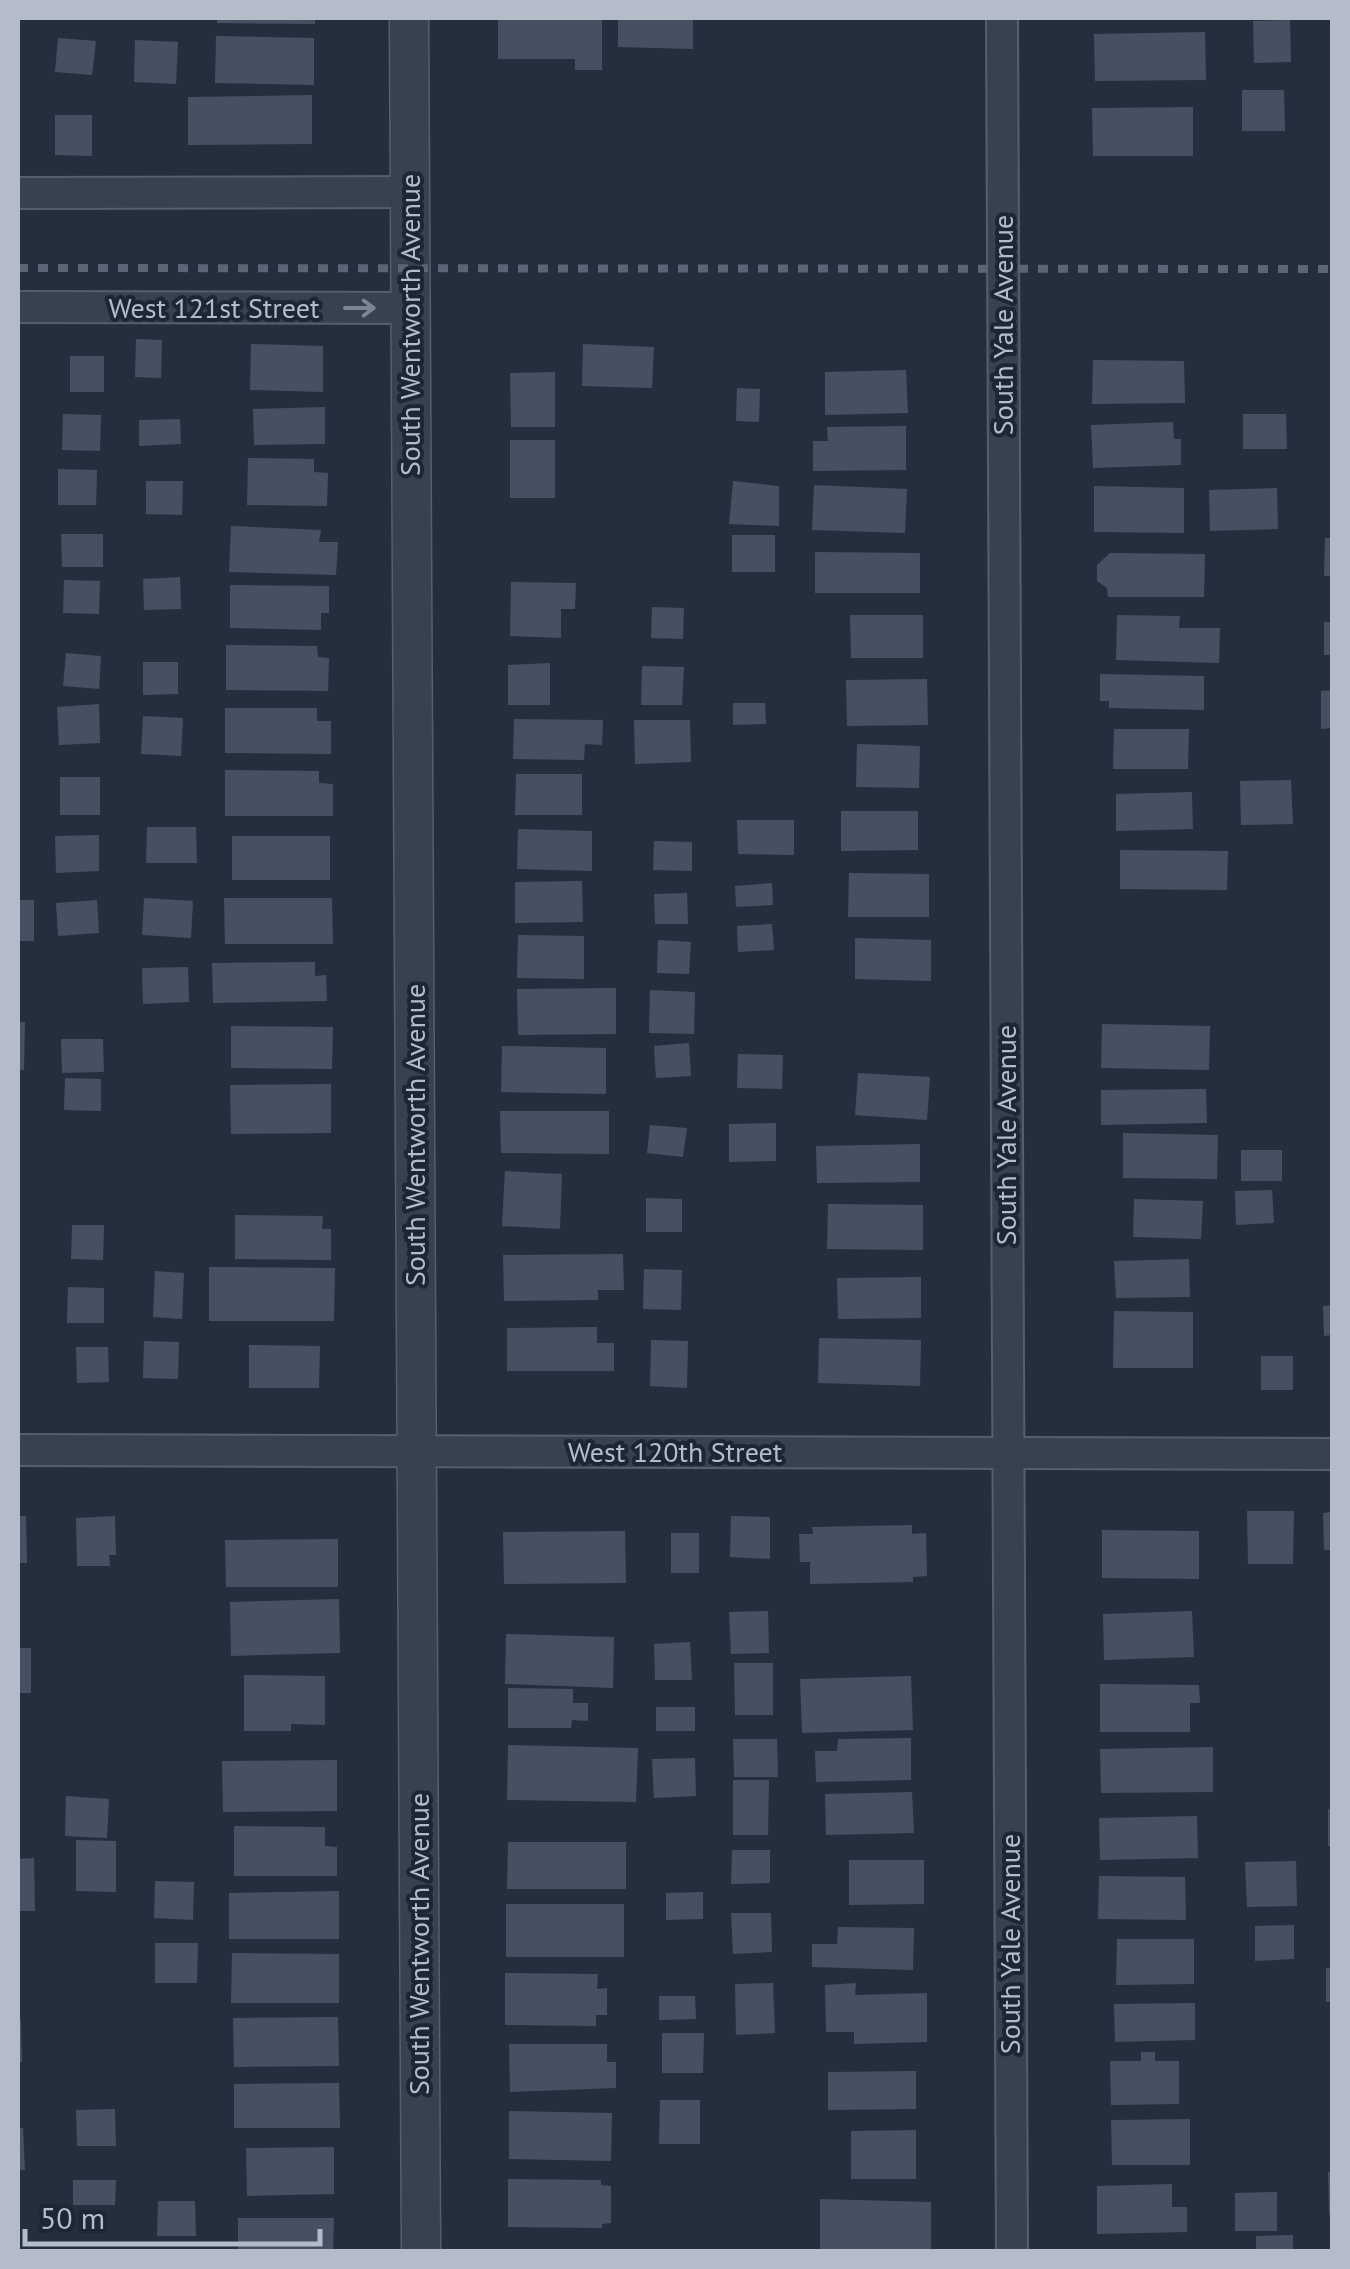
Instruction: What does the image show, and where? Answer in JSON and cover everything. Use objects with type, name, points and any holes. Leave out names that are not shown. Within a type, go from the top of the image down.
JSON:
[{"type":"street","name":"South Wentworth Avenue","points":[[409,18],[421,2252]]},
{"type":"street","name":"South Yale Avenue","points":[[1002,18],[1012,2252]]},
{"type":"street","points":[[18,192],[410,192]]},
{"type":"street","name":"West 121st Street","points":[[18,307],[410,308]]},
{"type":"street","name":"West 120th Street","points":[[18,1450],[1332,1454]]},
{"type":"building","points":[[217,18],[315,18],[315,24],[217,23]]},
{"type":"building","points":[[498,18],[602,18],[602,70],[575,70],[575,59],[498,59]]},
{"type":"building","points":[[618,18],[693,18],[693,49],[618,47]]},
{"type":"building","points":[[1290,20],[1291,62],[1254,63],[1253,21]]},
{"type":"building","points":[[1205,32],[1206,80],[1095,81],[1094,34]]},
{"type":"building","points":[[216,36],[314,38],[314,85],[215,83]]},
{"type":"building","points":[[58,38],[96,41],[92,75],[55,72]]},
{"type":"building","points":[[135,40],[178,42],[176,84],[134,82]]},
{"type":"building","points":[[1242,90],[1284,90],[1285,131],[1242,131]]},
{"type":"building","points":[[312,95],[312,144],[188,145],[188,97]]},
{"type":"building","points":[[1193,107],[1193,156],[1093,156],[1092,108]]},
{"type":"building","points":[[55,115],[92,115],[92,156],[55,155]]},
{"type":"building","points":[[136,339],[162,340],[161,378],[135,377]]},
{"type":"building","points":[[251,344],[323,346],[323,392],[250,390]]},
{"type":"building","points":[[583,344],[654,347],[652,388],[582,386]]},
{"type":"building","points":[[70,356],[104,356],[104,392],[70,392]]},
{"type":"building","points":[[1093,360],[1184,361],[1185,403],[1092,404]]},
{"type":"building","points":[[906,370],[908,413],[825,415],[825,372]]},
{"type":"building","points":[[555,372],[555,427],[511,427],[510,373]]},
{"type":"building","points":[[737,388],[760,389],[759,422],[736,421]]},
{"type":"building","points":[[325,407],[325,444],[254,445],[253,409]]},
{"type":"building","points":[[63,414],[101,415],[100,451],[62,450]]},
{"type":"building","points":[[1243,414],[1286,414],[1287,449],[1243,449]]},
{"type":"building","points":[[180,419],[181,444],[139,446],[139,420]]},
{"type":"building","points":[[1173,422],[1174,439],[1181,439],[1181,465],[1093,468],[1091,425]]},
{"type":"building","points":[[906,426],[906,470],[813,471],[813,441],[828,441],[827,427]]},
{"type":"building","points":[[510,440],[555,440],[555,498],[510,498]]},
{"type":"building","points":[[248,458],[314,459],[314,472],[328,473],[327,506],[247,505]]},
{"type":"building","points":[[58,469],[97,470],[96,505],[58,505]]},
{"type":"building","points":[[146,481],[183,481],[182,515],[146,514]]},
{"type":"building","points":[[733,481],[779,486],[779,526],[729,524]]},
{"type":"building","points":[[814,485],[907,489],[905,533],[812,530]]},
{"type":"building","points":[[1094,486],[1184,488],[1184,533],[1094,532]]},
{"type":"building","points":[[1277,488],[1278,529],[1210,531],[1209,490]]},
{"type":"building","points":[[231,526],[321,530],[319,542],[338,542],[336,575],[229,572]]},
{"type":"building","points":[[61,534],[103,534],[103,567],[62,567]]},
{"type":"building","points":[[732,535],[775,535],[775,572],[732,572]]},
{"type":"building","points":[[1325,538],[1332,538],[1332,576],[1324,576]]},
{"type":"building","points":[[815,552],[920,553],[920,593],[815,593]]},
{"type":"building","points":[[1110,553],[1205,554],[1204,597],[1108,597],[1107,588],[1097,581],[1097,565]]},
{"type":"building","points":[[180,577],[181,609],[144,610],[143,579]]},
{"type":"building","points":[[64,580],[100,581],[99,614],[63,613]]},
{"type":"building","points":[[511,582],[576,583],[575,609],[561,609],[561,638],[510,636]]},
{"type":"building","points":[[230,585],[329,586],[329,613],[321,613],[321,630],[230,628]]},
{"type":"building","points":[[652,607],[684,608],[683,639],[651,638]]},
{"type":"building","points":[[850,615],[923,615],[923,658],[851,658]]},
{"type":"building","points":[[1117,615],[1180,616],[1179,628],[1220,628],[1219,663],[1116,660]]},
{"type":"building","points":[[1324,622],[1332,622],[1332,655],[1324,655]]},
{"type":"building","points":[[226,645],[317,646],[318,657],[329,658],[328,691],[226,690]]},
{"type":"building","points":[[66,653],[101,656],[99,689],[63,686]]},
{"type":"building","points":[[143,662],[178,662],[178,694],[143,695]]},
{"type":"building","points":[[550,663],[550,705],[508,705],[508,665]]},
{"type":"building","points":[[642,666],[684,667],[682,705],[641,705]]},
{"type":"building","points":[[1100,674],[1204,676],[1204,710],[1109,708],[1109,701],[1100,701]]},
{"type":"building","points":[[927,679],[928,725],[847,726],[846,680]]},
{"type":"building","points":[[1332,690],[1332,728],[1321,729],[1321,691]]},
{"type":"building","points":[[733,703],[765,703],[766,724],[733,725]]},
{"type":"building","points":[[99,704],[100,743],[59,745],[57,707]]},
{"type":"building","points":[[225,708],[317,708],[317,721],[331,721],[331,754],[225,753]]},
{"type":"building","points":[[143,716],[183,718],[181,756],[141,754]]},
{"type":"building","points":[[514,719],[603,720],[602,745],[585,744],[584,760],[513,759]]},
{"type":"building","points":[[634,720],[690,720],[691,762],[635,764]]},
{"type":"building","points":[[1114,729],[1189,729],[1188,769],[1113,769]]},
{"type":"building","points":[[857,744],[920,746],[919,788],[856,787]]},
{"type":"building","points":[[225,770],[319,771],[319,783],[333,784],[333,816],[225,816]]},
{"type":"building","points":[[516,774],[582,774],[582,815],[515,815]]},
{"type":"building","points":[[60,777],[100,777],[100,815],[60,815]]},
{"type":"building","points":[[1291,780],[1293,824],[1241,825],[1240,781]]},
{"type":"building","points":[[1192,792],[1193,829],[1116,831],[1116,794]]},
{"type":"building","points":[[841,811],[918,811],[918,850],[841,851]]},
{"type":"building","points":[[737,820],[794,820],[794,855],[738,854]]},
{"type":"building","points":[[147,827],[196,827],[197,863],[146,863]]},
{"type":"building","points":[[518,829],[592,831],[592,871],[517,869]]},
{"type":"building","points":[[99,835],[99,871],[56,873],[55,836]]},
{"type":"building","points":[[232,836],[330,836],[330,880],[232,880]]},
{"type":"building","points":[[654,841],[692,842],[692,871],[653,870]]},
{"type":"building","points":[[1120,850],[1228,851],[1227,890],[1120,889]]},
{"type":"building","points":[[849,873],[929,874],[929,917],[848,917]]},
{"type":"building","points":[[582,881],[583,922],[515,923],[515,882]]},
{"type":"building","points":[[772,883],[773,905],[736,907],[735,886]]},
{"type":"building","points":[[687,893],[688,924],[655,924],[654,894]]},
{"type":"building","points":[[144,898],[193,901],[191,938],[142,935]]},
{"type":"building","points":[[224,898],[332,898],[333,944],[225,944]]},
{"type":"building","points":[[18,900],[34,900],[34,941],[18,941]]},
{"type":"building","points":[[97,900],[99,933],[58,936],[56,903]]},
{"type":"building","points":[[772,924],[774,950],[738,952],[737,926]]},
{"type":"building","points":[[518,935],[584,936],[584,979],[517,978]]},
{"type":"building","points":[[855,938],[931,940],[931,981],[855,979]]},
{"type":"building","points":[[658,940],[691,942],[689,974],[657,973]]},
{"type":"building","points":[[315,962],[315,976],[326,975],[327,1001],[213,1003],[212,963]]},
{"type":"building","points":[[188,967],[189,1002],[143,1004],[142,968]]},
{"type":"building","points":[[616,988],[616,1034],[518,1035],[517,989]]},
{"type":"building","points":[[650,990],[695,992],[694,1034],[649,1033]]},
{"type":"building","points":[[18,1022],[25,1022],[24,1070],[18,1070]]},
{"type":"building","points":[[1102,1024],[1210,1026],[1209,1070],[1101,1068]]},
{"type":"building","points":[[231,1026],[333,1027],[332,1069],[231,1068]]},
{"type":"building","points":[[61,1039],[103,1039],[104,1072],[62,1073]]},
{"type":"building","points":[[689,1043],[691,1076],[656,1078],[654,1046]]},
{"type":"building","points":[[502,1046],[606,1048],[606,1094],[501,1092]]},
{"type":"building","points":[[738,1054],[783,1055],[782,1089],[737,1088]]},
{"type":"building","points":[[858,1073],[930,1077],[927,1120],[855,1115]]},
{"type":"building","points":[[65,1078],[101,1079],[101,1111],[64,1110]]},
{"type":"building","points":[[331,1084],[331,1133],[231,1134],[230,1085]]},
{"type":"building","points":[[1206,1089],[1207,1123],[1101,1125],[1101,1090]]},
{"type":"building","points":[[500,1111],[609,1111],[609,1154],[501,1153]]},
{"type":"building","points":[[776,1123],[776,1161],[729,1162],[729,1124]]},
{"type":"building","points":[[650,1125],[687,1128],[683,1157],[647,1153]]},
{"type":"building","points":[[1123,1133],[1218,1135],[1217,1179],[1123,1178]]},
{"type":"building","points":[[920,1144],[920,1182],[817,1183],[816,1146]]},
{"type":"building","points":[[1241,1150],[1282,1150],[1282,1181],[1241,1181]]},
{"type":"building","points":[[505,1171],[562,1174],[560,1229],[502,1226]]},
{"type":"building","points":[[1272,1190],[1274,1223],[1236,1225],[1235,1191]]},
{"type":"building","points":[[646,1198],[682,1199],[682,1232],[646,1232]]},
{"type":"building","points":[[1134,1199],[1203,1201],[1201,1239],[1133,1237]]},
{"type":"building","points":[[828,1204],[923,1205],[923,1250],[827,1249]]},
{"type":"building","points":[[235,1215],[323,1216],[322,1229],[331,1229],[331,1260],[235,1259]]},
{"type":"building","points":[[72,1225],[104,1225],[103,1260],[71,1259]]},
{"type":"building","points":[[623,1254],[624,1290],[598,1290],[598,1300],[504,1301],[503,1255]]},
{"type":"building","points":[[1189,1259],[1190,1297],[1116,1298],[1114,1261]]},
{"type":"building","points":[[209,1267],[335,1268],[334,1321],[209,1321]]},
{"type":"building","points":[[644,1269],[682,1270],[681,1310],[643,1309]]},
{"type":"building","points":[[155,1271],[184,1273],[182,1319],[153,1317]]},
{"type":"building","points":[[921,1277],[921,1318],[838,1319],[837,1278]]},
{"type":"building","points":[[68,1287],[104,1288],[104,1323],[67,1323]]},
{"type":"building","points":[[1332,1305],[1332,1335],[1324,1336],[1323,1306]]},
{"type":"building","points":[[1114,1311],[1193,1312],[1193,1368],[1113,1368]]},
{"type":"building","points":[[597,1327],[597,1343],[614,1343],[614,1371],[507,1371],[507,1328]]},
{"type":"building","points":[[819,1338],[921,1340],[920,1386],[818,1383]]},
{"type":"building","points":[[651,1340],[688,1341],[687,1388],[650,1386]]},
{"type":"building","points":[[144,1341],[179,1342],[178,1379],[143,1378]]},
{"type":"building","points":[[249,1345],[320,1346],[319,1388],[249,1388]]},
{"type":"building","points":[[76,1347],[108,1347],[109,1382],[77,1383]]},
{"type":"building","points":[[1261,1356],[1293,1356],[1293,1390],[1261,1390]]},
{"type":"building","points":[[1247,1511],[1294,1511],[1293,1564],[1248,1564]]},
{"type":"building","points":[[1332,1512],[1332,1550],[1324,1550],[1323,1513]]},
{"type":"building","points":[[18,1516],[26,1516],[27,1563],[18,1563]]},
{"type":"building","points":[[115,1516],[116,1555],[109,1555],[110,1566],[77,1566],[76,1518]]},
{"type":"building","points":[[731,1516],[770,1517],[770,1559],[730,1557]]},
{"type":"building","points":[[912,1525],[912,1534],[926,1533],[927,1576],[913,1577],[913,1582],[810,1584],[810,1562],[800,1562],[799,1534],[813,1534],[812,1527]]},
{"type":"building","points":[[1102,1530],[1199,1531],[1199,1579],[1102,1578]]},
{"type":"building","points":[[625,1531],[626,1583],[504,1584],[503,1532]]},
{"type":"building","points":[[671,1533],[699,1533],[699,1573],[671,1573]]},
{"type":"building","points":[[338,1539],[338,1587],[226,1587],[225,1540]]},
{"type":"building","points":[[339,1599],[340,1653],[231,1656],[230,1602]]},
{"type":"building","points":[[768,1611],[769,1653],[731,1654],[729,1612]]},
{"type":"building","points":[[1192,1611],[1194,1657],[1104,1660],[1103,1614]]},
{"type":"building","points":[[506,1634],[614,1637],[613,1688],[505,1684]]},
{"type":"building","points":[[690,1642],[692,1680],[655,1680],[654,1644]]},
{"type":"building","points":[[18,1648],[31,1648],[31,1693],[18,1693]]},
{"type":"building","points":[[734,1663],[773,1663],[773,1715],[735,1715]]},
{"type":"building","points":[[244,1675],[325,1676],[325,1725],[291,1724],[291,1731],[244,1731]]},
{"type":"building","points":[[911,1676],[913,1730],[802,1733],[800,1679]]},
{"type":"building","points":[[1100,1684],[1199,1685],[1200,1703],[1190,1703],[1190,1732],[1100,1732]]},
{"type":"building","points":[[508,1688],[573,1689],[573,1703],[588,1703],[588,1721],[572,1720],[571,1728],[508,1728]]},
{"type":"building","points":[[656,1707],[695,1707],[695,1731],[656,1731]]},
{"type":"building","points":[[911,1738],[911,1780],[816,1782],[815,1751],[837,1751],[838,1739]]},
{"type":"building","points":[[733,1739],[777,1739],[778,1777],[734,1777]]},
{"type":"building","points":[[508,1745],[638,1748],[636,1802],[507,1800]]},
{"type":"building","points":[[1213,1747],[1213,1792],[1101,1793],[1100,1749]]},
{"type":"building","points":[[695,1758],[696,1796],[654,1798],[652,1759]]},
{"type":"building","points":[[337,1760],[337,1811],[223,1812],[222,1761]]},
{"type":"building","points":[[733,1780],[769,1780],[768,1835],[733,1835]]},
{"type":"building","points":[[912,1792],[914,1833],[826,1835],[825,1794]]},
{"type":"building","points":[[66,1796],[109,1799],[107,1838],[65,1836]]},
{"type":"building","points":[[1328,1809],[1332,1809],[1332,1846],[1328,1846]]},
{"type":"building","points":[[1197,1816],[1198,1858],[1100,1860],[1099,1818]]},
{"type":"building","points":[[234,1826],[325,1827],[325,1846],[337,1847],[337,1876],[234,1876]]},
{"type":"building","points":[[76,1840],[116,1841],[116,1892],[76,1891]]},
{"type":"building","points":[[508,1842],[626,1842],[626,1889],[507,1889]]},
{"type":"building","points":[[732,1850],[770,1850],[770,1883],[731,1884]]},
{"type":"building","points":[[34,1858],[35,1911],[18,1911],[18,1859]]},
{"type":"building","points":[[849,1860],[924,1860],[924,1904],[849,1905]]},
{"type":"building","points":[[1296,1861],[1297,1906],[1247,1907],[1245,1862]]},
{"type":"building","points":[[1099,1876],[1185,1877],[1186,1920],[1098,1919]]},
{"type":"building","points":[[155,1881],[194,1882],[193,1920],[154,1918]]},
{"type":"building","points":[[339,1891],[339,1939],[229,1939],[229,1893]]},
{"type":"building","points":[[703,1892],[703,1919],[666,1920],[666,1893]]},
{"type":"building","points":[[506,1904],[624,1904],[624,1957],[506,1957]]},
{"type":"building","points":[[731,1913],[771,1913],[772,1952],[733,1954]]},
{"type":"building","points":[[1294,1925],[1294,1959],[1255,1961],[1255,1926]]},
{"type":"building","points":[[838,1927],[914,1928],[913,1970],[812,1967],[812,1944],[837,1944]]},
{"type":"building","points":[[1117,1939],[1194,1939],[1194,1984],[1116,1985]]},
{"type":"building","points":[[155,1943],[198,1943],[197,1983],[155,1983]]},
{"type":"building","points":[[232,1953],[339,1954],[339,2003],[231,2003]]},
{"type":"building","points":[[1326,1968],[1332,1968],[1332,2002],[1326,2002]]},
{"type":"building","points":[[505,1973],[598,1974],[597,1989],[607,1988],[607,2015],[596,2015],[596,2026],[505,2025]]},
{"type":"building","points":[[773,1983],[775,2033],[736,2035],[735,1984]]},
{"type":"building","points":[[856,1983],[855,1995],[927,1993],[927,2042],[854,2044],[854,2032],[826,2032],[825,1985]]},
{"type":"building","points":[[659,1996],[695,1996],[696,2019],[659,2020]]},
{"type":"building","points":[[1195,2003],[1195,2040],[1115,2042],[1114,2004]]},
{"type":"building","points":[[338,2017],[339,2066],[234,2067],[233,2018]]},
{"type":"building","points":[[21,2020],[22,2062],[18,2062]]},
{"type":"building","points":[[662,2033],[704,2033],[703,2073],[662,2073]]},
{"type":"building","points":[[509,2044],[607,2044],[607,2062],[616,2062],[616,2088],[510,2092]]},
{"type":"building","points":[[1141,2052],[1155,2052],[1155,2061],[1179,2061],[1179,2104],[1111,2105],[1110,2061],[1141,2061]]},
{"type":"building","points":[[916,2071],[916,2109],[828,2110],[828,2072]]},
{"type":"building","points":[[339,2083],[340,2128],[234,2128],[234,2084]]},
{"type":"building","points":[[660,2100],[700,2100],[700,2144],[659,2144]]},
{"type":"building","points":[[115,2109],[116,2146],[77,2146],[76,2110]]},
{"type":"building","points":[[509,2111],[612,2113],[611,2161],[509,2159]]},
{"type":"building","points":[[1190,2119],[1190,2165],[1112,2165],[1111,2120]]},
{"type":"building","points":[[18,2128],[23,2128],[25,2170],[18,2170]]},
{"type":"building","points":[[916,2130],[916,2179],[851,2179],[851,2131]]},
{"type":"building","points":[[334,2147],[334,2194],[247,2196],[246,2148]]},
{"type":"building","points":[[1328,2172],[1332,2172],[1332,2215],[1329,2215]]},
{"type":"building","points":[[508,2179],[601,2180],[601,2185],[611,2186],[611,2223],[602,2224],[602,2228],[508,2227]]},
{"type":"building","points":[[73,2180],[116,2180],[115,2205],[73,2205]]},
{"type":"building","points":[[1172,2184],[1172,2207],[1187,2207],[1187,2232],[1097,2234],[1097,2186]]},
{"type":"building","points":[[1277,2192],[1277,2231],[1235,2231],[1235,2193]]},
{"type":"building","points":[[820,2199],[931,2202],[931,2252],[820,2250]]},
{"type":"building","points":[[158,2201],[195,2201],[196,2236],[157,2236]]},
{"type":"building","points":[[238,2218],[334,2218],[333,2252],[238,2252]]},
{"type":"building","points":[[1293,2235],[1293,2252],[1256,2252],[1256,2236]]},
{"type":"railway","points":[[18,268],[1332,269]]}]
